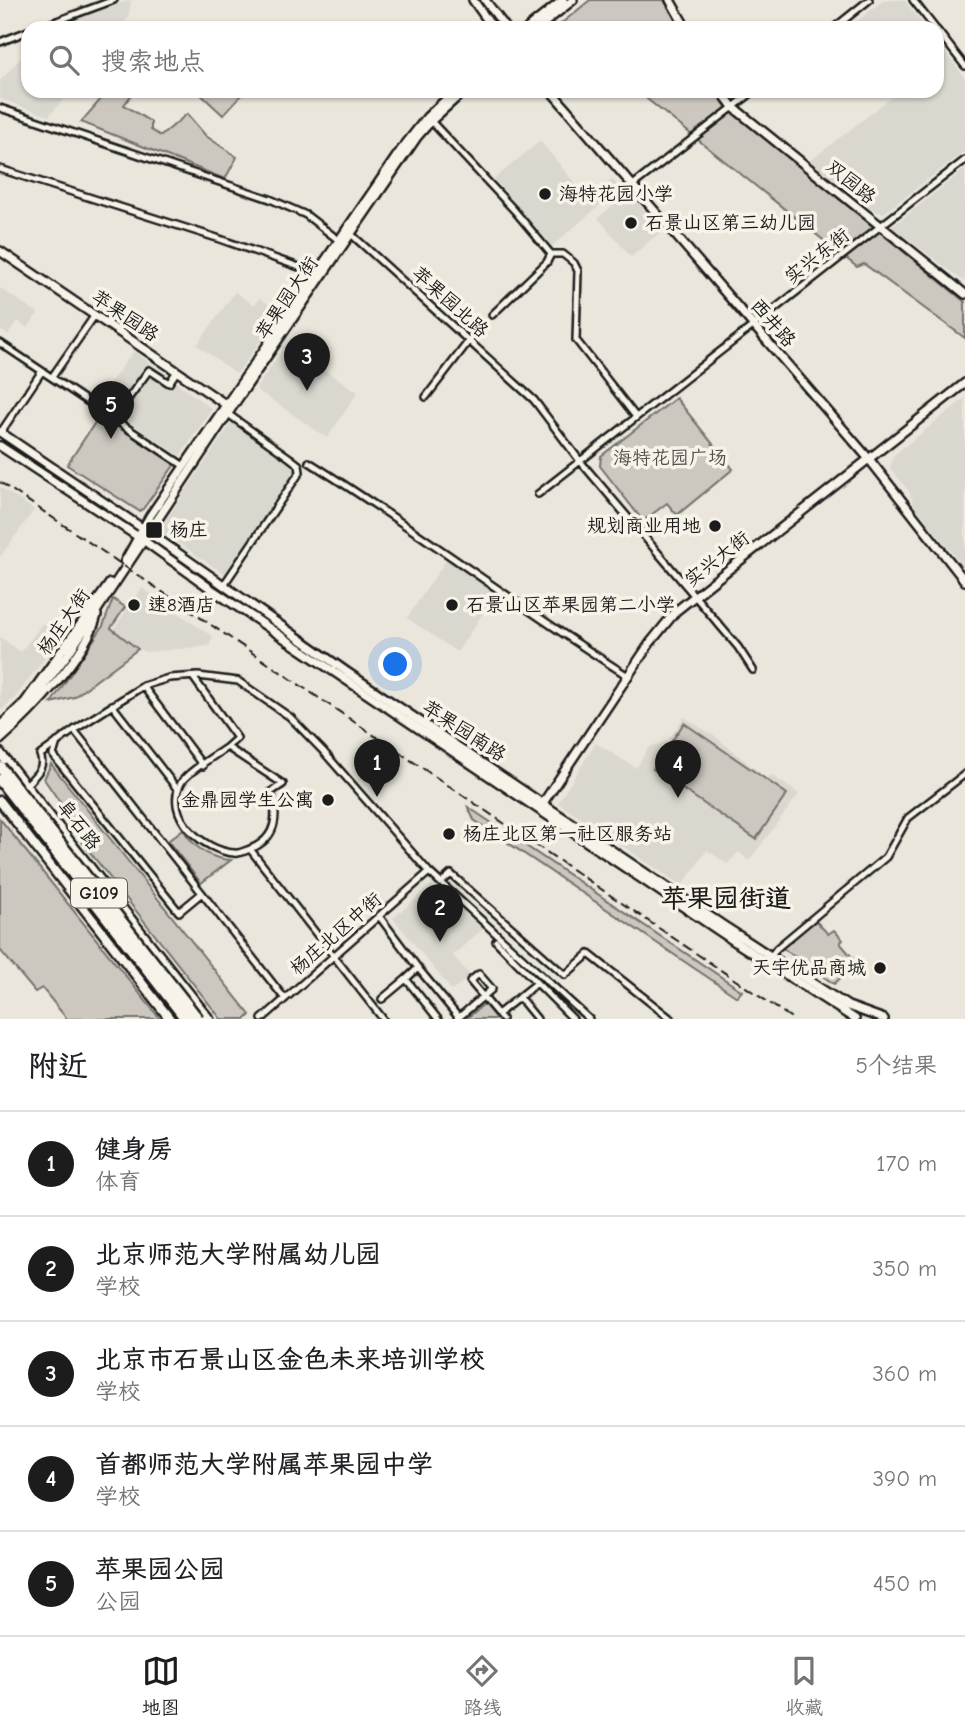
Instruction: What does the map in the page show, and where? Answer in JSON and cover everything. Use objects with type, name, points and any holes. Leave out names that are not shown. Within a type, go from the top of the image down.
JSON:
[{"type":"highway","name":"阜石路","points":[[0,766],[198,1019]]},
{"type":"highway","name":"阜石路","points":[[0,780],[186,1019]]},
{"type":"main road","points":[[473,0],[488,21]]},
{"type":"main road","points":[[485,0],[501,21]]},
{"type":"main road","points":[[537,21],[563,0]]},
{"type":"main road","points":[[547,21],[573,0]]},
{"type":"main road","points":[[670,0],[682,21]]},
{"type":"main road","name":"苹果园大街","points":[[146,531],[401,150],[448,98]]},
{"type":"main road","name":"苹果园大街","points":[[341,243],[351,234],[429,119],[455,98]]},
{"type":"main road","name":"西井路","points":[[557,98],[869,459],[965,580]]},
{"type":"main road","name":"双园路","points":[[726,98],[733,107],[965,294]]},
{"type":"main road","name":"苹果园路","points":[[0,251],[177,371],[228,409]]},
{"type":"main road","name":"实兴大街","points":[[542,805],[661,628],[676,611],[965,383]]},
{"type":"main road","name":"苹果园大街","points":[[146,531],[184,466],[228,409]]},
{"type":"main road","name":"苹果园南路","points":[[0,432],[847,1015]]},
{"type":"main road","name":"苹果园南路","points":[[0,446],[141,539],[214,591],[771,956],[847,1015]]},
{"type":"main road","name":"杨庄大街","points":[[0,732],[32,702],[98,610],[146,531]]},
{"type":"main road","name":"杨庄大街","points":[[0,726],[25,702],[141,539]]},
{"type":"main road","name":"杨庄大街","points":[[0,740],[32,712],[89,637],[98,610]]},
{"type":"main road","name":"阜石路","points":[[0,752],[209,1019]]},
{"type":"main road","points":[[0,792],[19,776]]},
{"type":"main road","points":[[0,801],[170,1019]]},
{"type":"main road","name":"苹果园南路","points":[[847,1015],[856,1010],[884,1019]]},
{"type":"street","points":[[56,21],[114,0]]},
{"type":"street","points":[[843,21],[869,0]]},
{"type":"street","points":[[913,0],[930,21]]},
{"type":"street","points":[[0,42],[21,34]]},
{"type":"street","points":[[944,39],[965,66]]},
{"type":"street","points":[[633,186],[745,98]]},
{"type":"street","points":[[0,108],[270,199],[306,215],[341,243]]},
{"type":"street","points":[[429,119],[551,254],[563,254],[574,263],[578,271],[576,340],[636,417]]},
{"type":"street","name":"实兴东街","points":[[538,494],[965,160]]},
{"type":"street","points":[[0,169],[217,238],[318,276]]},
{"type":"street","name":"苹果园北路","points":[[351,234],[528,394],[580,461],[738,647],[753,670]]},
{"type":"street","points":[[492,315],[547,262],[551,254]]},
{"type":"street","points":[[52,377],[95,315]]},
{"type":"street","points":[[426,397],[481,325]]},
{"type":"street","points":[[0,343],[184,466]]},
{"type":"street","points":[[114,418],[149,370],[169,383],[177,371]]},
{"type":"street","points":[[0,432],[42,371]]},
{"type":"street","points":[[223,586],[300,472],[299,465],[228,409]]},
{"type":"street","points":[[309,462],[384,510],[575,643],[628,676]]},
{"type":"street","points":[[192,677],[237,738],[181,781],[176,795],[179,816],[198,839],[236,854],[250,849],[272,835],[276,813],[271,792],[283,784],[227,747]]},
{"type":"street","points":[[26,785],[42,768],[40,755],[143,686],[169,678],[239,681],[290,717],[429,872],[589,1019]]},
{"type":"street","points":[[143,686],[203,765]]},
{"type":"street","points":[[112,705],[178,790]]},
{"type":"street","points":[[74,730],[285,999]]},
{"type":"street","points":[[57,742],[53,755],[179,912],[202,893]]},
{"type":"street","points":[[771,956],[777,948],[886,857],[908,818],[965,774]]},
{"type":"street","points":[[250,849],[383,1019]]},
{"type":"street","name":"杨庄北区中街","points":[[262,1019],[429,872]]},
{"type":"street","points":[[441,883],[451,874],[565,975],[589,954],[671,1019]]},
{"type":"street","points":[[379,916],[458,1018],[484,996],[500,1016],[537,983]]},
{"type":"street","points":[[496,941],[573,1019]]},
{"type":"street","points":[[382,999],[418,968]]},
{"type":"street","points":[[406,979],[438,1019]]},
{"type":"street","points":[[519,997],[537,1019]]},
{"type":"shaded area","points":[[131,0],[126,21],[63,21]]},
{"type":"shaded area","points":[[884,0],[904,0],[920,21],[857,21]]},
{"type":"shaded area","points":[[944,51],[965,78],[965,151],[884,213],[875,211],[810,161],[890,98],[944,98]]},
{"type":"shaded area","points":[[21,58],[21,98],[64,98],[49,116],[0,99],[0,81]]},
{"type":"shaded area","name":"海特花园小学","points":[[540,141],[588,199],[612,179],[620,188],[552,246],[494,179]]},
{"type":"shaded area","points":[[965,169],[965,282],[892,227]]},
{"type":"shaded area","name":"石景山区第三幼儿园","points":[[632,190],[664,229],[631,257],[598,218]]},
{"type":"shaded area","points":[[0,288],[38,313],[28,328],[17,321],[8,335],[0,330]]},
{"type":"shaded area","points":[[235,292],[254,305],[260,298],[280,313],[237,374],[197,345]]},
{"type":"shaded area","points":[[286,344],[358,392],[327,438],[256,389]]},
{"type":"shaded area","points":[[134,351],[212,409],[180,456],[97,400]]},
{"type":"shaded area","points":[[965,398],[965,569],[914,505],[909,491],[890,468],[893,456]]},
{"type":"shaded area","points":[[232,422],[298,470],[226,575],[159,530]]},
{"type":"shaded area","points":[[0,487],[34,510],[0,557]]},
{"type":"shaded area","name":"石景山区苹果园第二小学","points":[[447,559],[497,593],[457,652],[407,618]]},
{"type":"shaded area","points":[[142,588],[213,637],[209,646],[145,652],[114,629]]},
{"type":"shaded area","points":[[42,624],[61,636],[14,699],[0,711],[0,637],[21,652]]},
{"type":"shaded area","points":[[684,717],[716,737],[766,778],[771,775],[799,794],[749,861],[739,852],[727,864],[707,850],[682,886],[558,803],[596,743],[636,768],[649,747],[668,741]]},
{"type":"shaded area","points":[[432,885],[483,929],[453,955],[470,976],[452,991],[393,918]]},
{"type":"green space","points":[[590,0],[664,0],[676,21],[564,21]]},
{"type":"green space","points":[[102,98],[129,98],[124,105],[151,122],[151,130],[161,136],[187,114],[206,136],[237,157],[225,179],[81,122]]},
{"type":"green space","points":[[205,98],[239,98],[223,115]]},
{"type":"green space","points":[[646,98],[720,98],[725,105],[965,302],[965,338],[864,264],[857,267]]},
{"type":"green space","name":"海特花园广场","points":[[676,398],[733,469],[677,515],[667,503],[643,521],[600,466],[601,456]]},
{"type":"green space","points":[[100,415],[175,464],[139,511],[67,465]]},
{"type":"green space","points":[[113,599],[125,607],[111,628],[138,649],[74,697],[51,703],[103,626]]},
{"type":"green space","points":[[684,723],[787,794],[756,839],[653,769]]},
{"type":"green space","points":[[51,764],[250,1015],[246,1019],[221,1019],[82,842],[85,839],[44,779]]},
{"type":"green space","points":[[468,807],[742,991],[737,997],[474,820]]},
{"type":"green space","points":[[0,819],[160,1019],[67,1019],[42,988],[35,992],[0,950]]},
{"type":"green space","points":[[183,829],[203,851],[231,860],[201,883],[168,841]]},
{"type":"green space","points":[[815,920],[828,934],[834,930],[843,940],[840,943],[857,963],[834,984],[781,947]]},
{"type":"green space","points":[[484,1004],[496,1019],[466,1019]]},
{"type":"railway","points":[[0,482],[793,1019]]},
{"type":"place","name":"海特花园小学","points":[[545,194]]},
{"type":"place","name":"石景山区第三幼儿园","points":[[631,223]]},
{"type":"place","name":"北京市石景山区金色未来培训学校","points":[[307,391]]},
{"type":"place","name":"苹果园公园","points":[[111,439]]},
{"type":"place","name":"规划商业用地","points":[[715,526]]},
{"type":"place","name":"杨庄","points":[[154,530]]},
{"type":"place","name":"速8酒店","points":[[134,605]]},
{"type":"place","name":"石景山区苹果园第二小学","points":[[452,605]]},
{"type":"place","name":"健身房","points":[[377,797]]},
{"type":"place","name":"首都师范大学附属苹果园中学","points":[[678,798]]},
{"type":"place","name":"金鼎园学生公寓","points":[[328,800]]},
{"type":"place","name":"杨庄北区第一社区服务站","points":[[449,834]]},
{"type":"place","name":"北京师范大学附属幼儿园","points":[[440,942]]},
{"type":"place","name":"天宇优品商城","points":[[880,968]]},
{"type":"district","name":"苹果园街道","points":[[726,899]]}]
